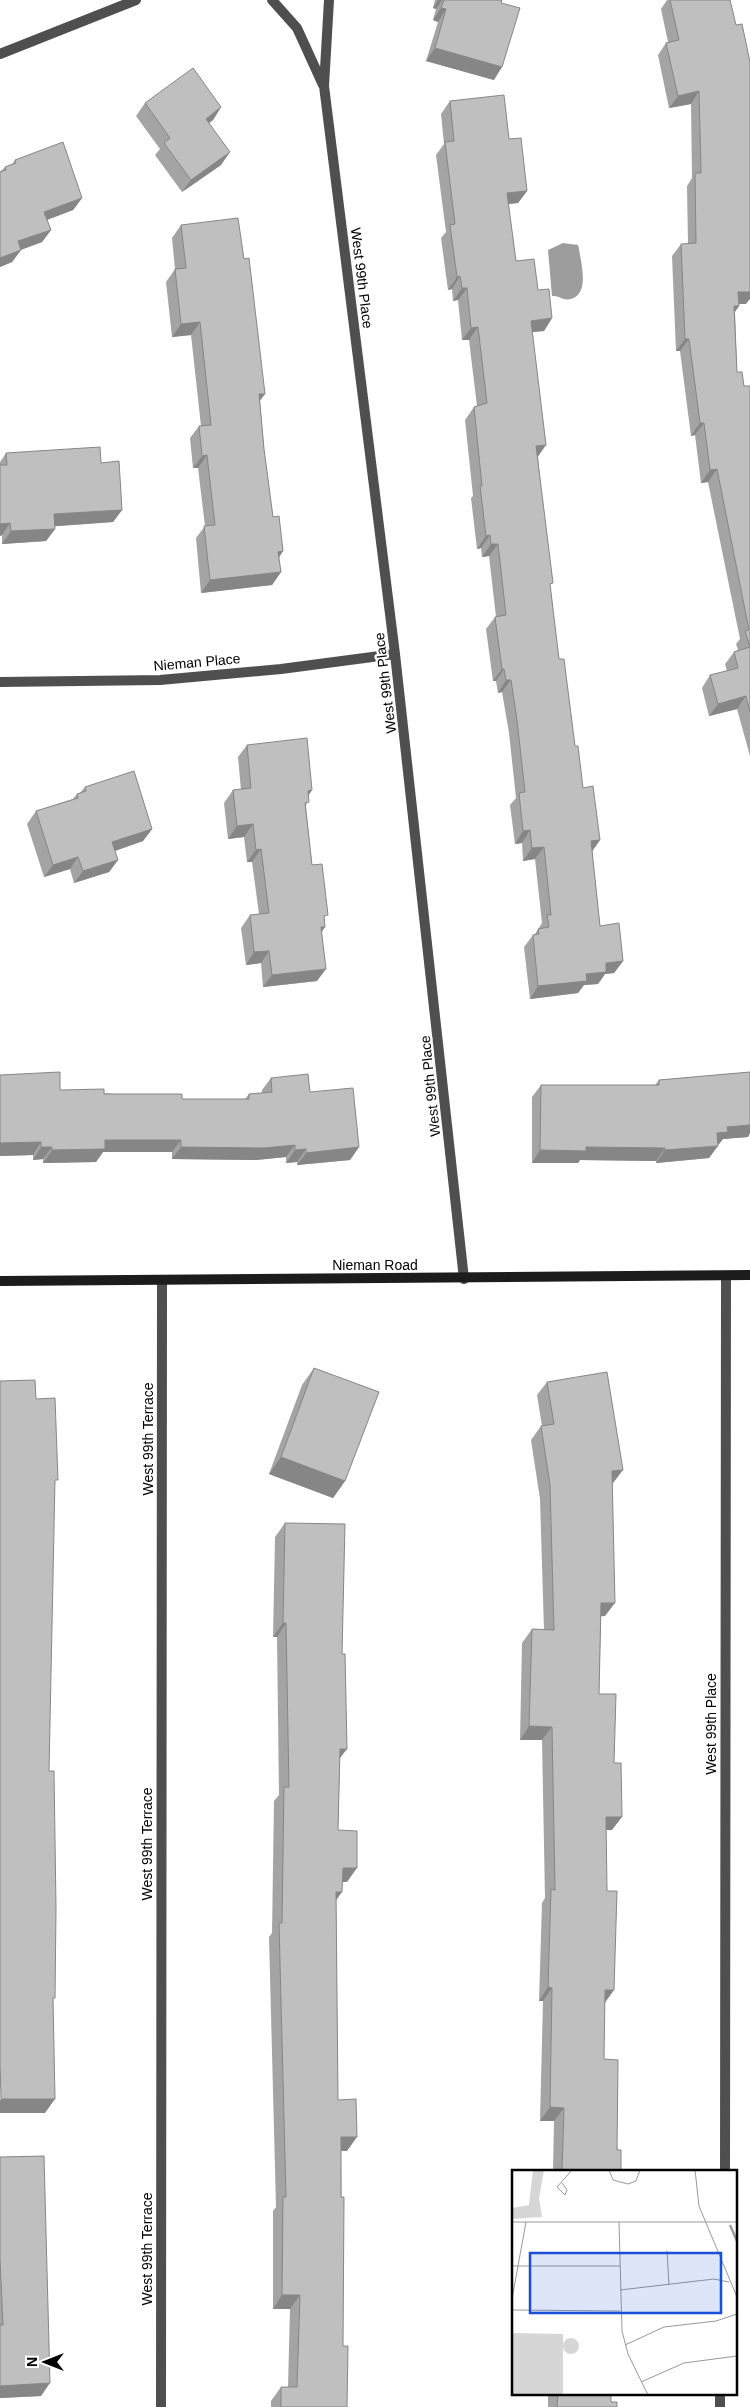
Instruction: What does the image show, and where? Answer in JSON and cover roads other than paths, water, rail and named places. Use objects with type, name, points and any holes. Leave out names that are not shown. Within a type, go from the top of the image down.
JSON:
[{"type":"street","points":[[0,54],[136,0]]},
{"type":"street","name":"West 99th Place","points":[[272,0],[297,28],[324,86]]},
{"type":"street","name":"West 99th Place","points":[[328,0],[324,86],[396,654],[464,1279]]},
{"type":"street","name":"Nieman Place","points":[[0,682],[160,680],[281,669],[396,654]]},
{"type":"street","name":"Nieman Road","points":[[0,1281],[464,1279],[750,1275]]},
{"type":"street","name":"West 99th Place","points":[[725,2170],[726,1276]]},
{"type":"street","name":"West 99th Terrace","points":[[161,2407],[162,1280]]},
{"type":"street","points":[[720,2394],[720,2407]]}]
